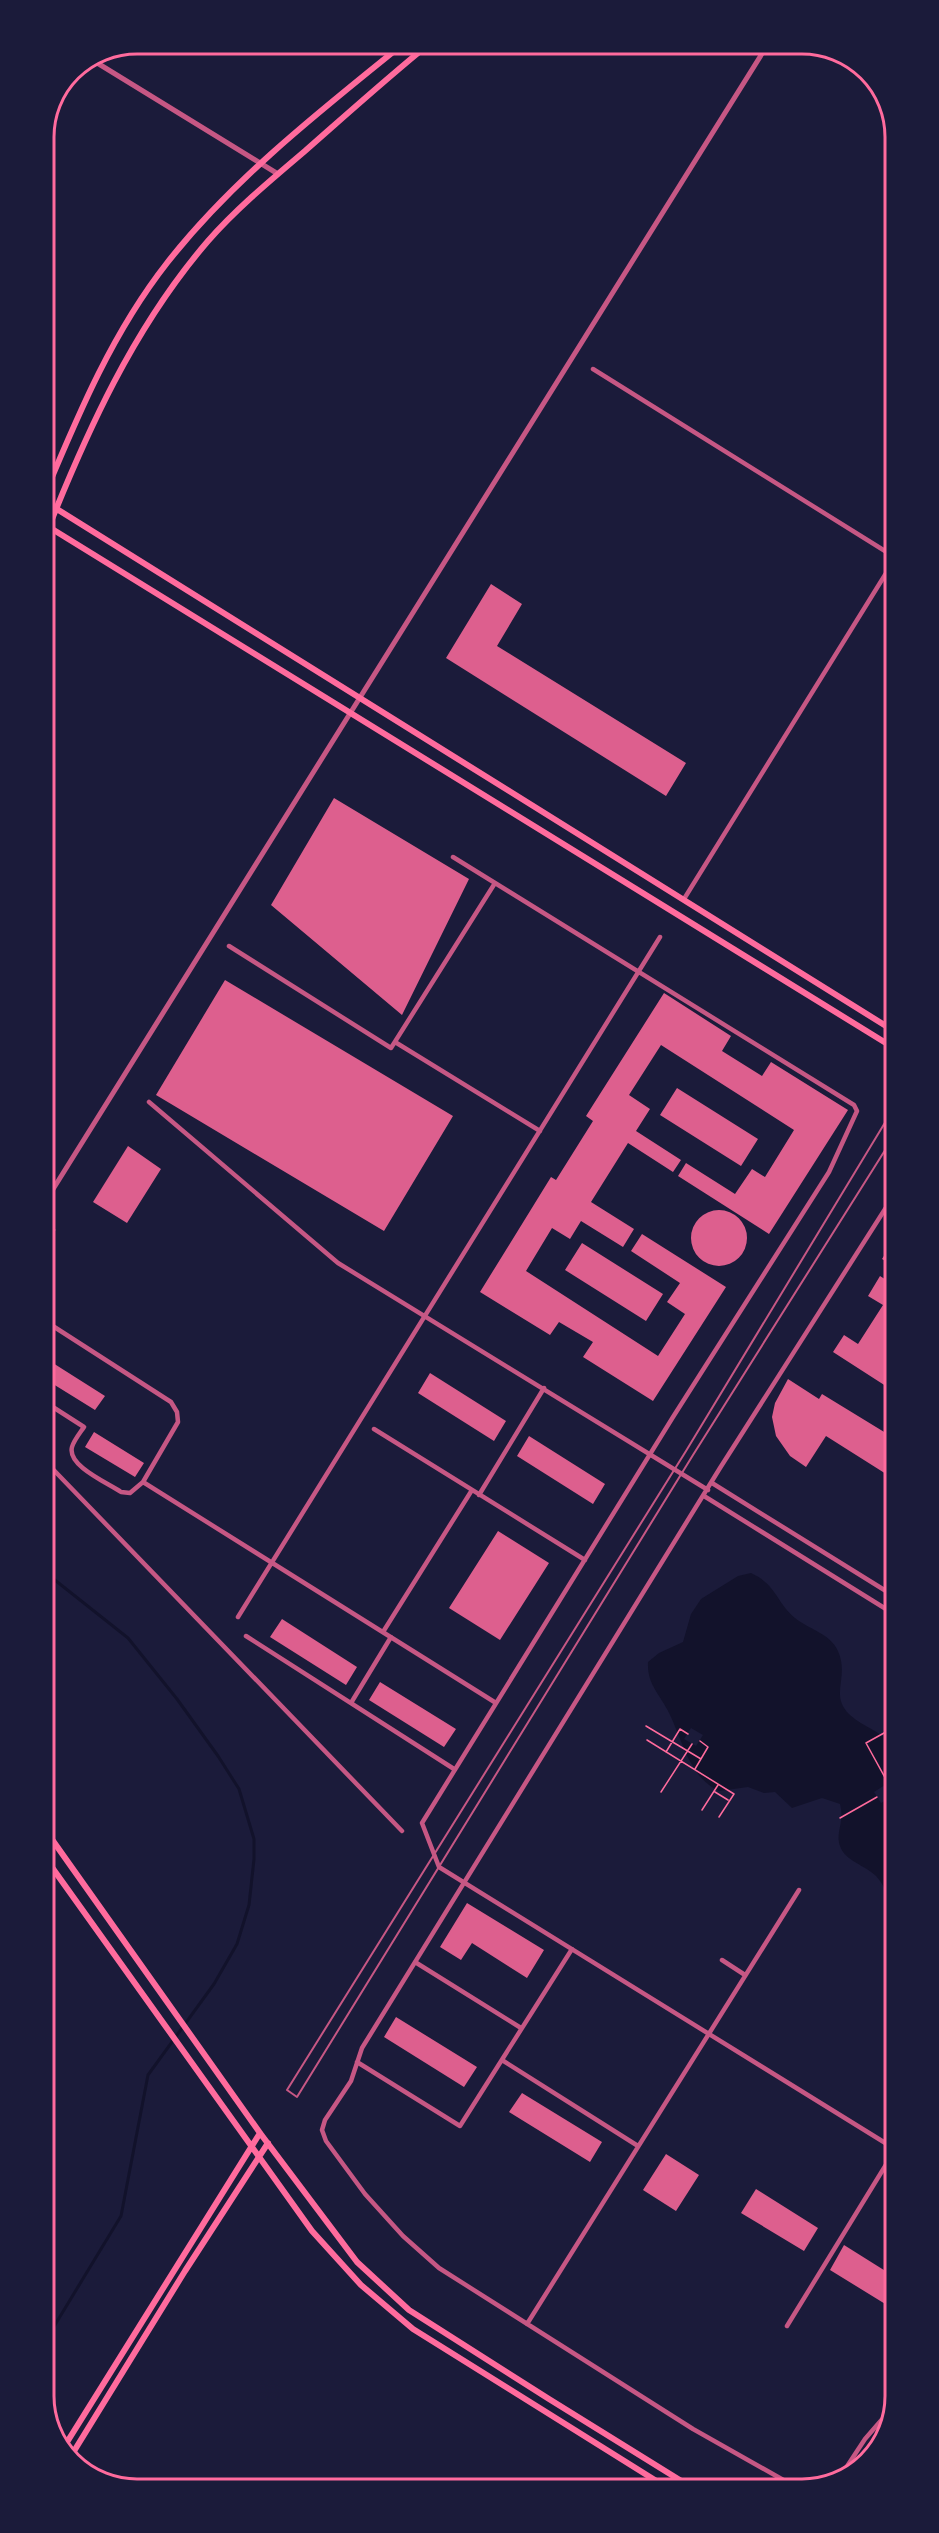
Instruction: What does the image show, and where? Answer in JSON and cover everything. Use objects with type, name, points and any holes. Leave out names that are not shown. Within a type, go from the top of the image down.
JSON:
[{"type":"main road","points":[[54,473],[96,376],[139,303],[167,264],[197,228],[262,164],[391,54]]},
{"type":"main road","points":[[417,54],[278,174],[209,240],[160,304],[113,381],[55,508],[885,1025]]},
{"type":"main road","points":[[54,531],[885,1042]]},
{"type":"main road","points":[[54,1842],[169,2001],[260,2133],[357,2262],[409,2310],[678,2479]]},
{"type":"main road","points":[[54,1870],[312,2231],[361,2285],[413,2330],[653,2479]]},
{"type":"main road","points":[[68,2441],[260,2133]]},
{"type":"main road","points":[[74,2450],[184,2271],[268,2143]]},
{"type":"street","points":[[54,1188],[762,54]]},
{"type":"street","points":[[98,64],[278,174]]},
{"type":"street","points":[[593,369],[885,551]]},
{"type":"street","points":[[684,899],[885,575]]},
{"type":"street","points":[[453,857],[854,1105],[856,1111],[829,1172],[422,1823],[439,1867],[885,2144]]},
{"type":"street","points":[[229,946],[391,1048],[495,883]]},
{"type":"street","points":[[238,1617],[660,937]]},
{"type":"street","points":[[395,1042],[540,1131]]},
{"type":"street","points":[[149,1102],[338,1263],[708,1490]]},
{"type":"street","points":[[783,2479],[693,2429],[439,2268],[403,2236],[365,2194],[326,2141],[322,2130],[325,2120],[351,2081],[362,2048],[712,1483],[885,1209]]},
{"type":"street","points":[[54,1327],[171,1402],[177,1412],[178,1422],[143,1482],[130,1492],[121,1492],[75,1464],[71,1455],[72,1446],[84,1427],[54,1408]]},
{"type":"street","points":[[479,1495],[544,1388]]},
{"type":"street","points":[[374,1429],[585,1560]]},
{"type":"street","points":[[54,1470],[402,1831]]},
{"type":"street","points":[[143,1482],[496,1703]]},
{"type":"street","points":[[712,1483],[885,1590]]},
{"type":"street","points":[[383,1632],[472,1490]]},
{"type":"street","points":[[704,1496],[885,1608]]},
{"type":"street","points":[[246,1636],[454,1769]]},
{"type":"street","points":[[351,1703],[391,1637]]},
{"type":"street","points":[[526,2324],[799,1890]]},
{"type":"street","points":[[357,2062],[460,2126],[572,1948]]},
{"type":"street","points":[[722,1960],[745,1975]]},
{"type":"street","points":[[415,1962],[521,2028]]},
{"type":"street","points":[[502,2060],[638,2146]]},
{"type":"street","points":[[787,2325],[885,2166]]},
{"type":"street","points":[[848,2465],[865,2439],[882,2420]]},
{"type":"lane","points":[[885,1123],[675,1468],[286,2090],[297,2097],[682,1473],[885,1150]]},
{"type":"path","points":[[646,1726],[701,1759]]},
{"type":"path","points":[[666,1752],[680,1729],[688,1734]]},
{"type":"path","points":[[885,1732],[866,1743],[885,1778]]},
{"type":"path","points":[[647,1740],[734,1794],[719,1817]]},
{"type":"path","points":[[694,1769],[708,1747],[699,1741]]},
{"type":"path","points":[[661,1792],[692,1744]]},
{"type":"path","points":[[702,1810],[719,1785]]},
{"type":"path","points":[[714,1791],[729,1801]]},
{"type":"path","points":[[840,1818],[877,1797]]},
{"type":"shaded area","points":[[751,1573],[760,1578],[795,1618],[830,1640],[838,1651],[841,1662],[840,1691],[844,1708],[852,1717],[885,1737],[885,1890],[876,1876],[846,1855],[840,1846],[840,1804],[822,1798],[792,1808],[775,1792],[764,1793],[748,1787],[719,1791],[708,1785],[693,1766],[667,1709],[651,1682],[648,1662],[659,1653],[683,1642],[691,1614],[701,1599],[738,1576]]},
{"type":"pier","points":[[691,1728],[703,1735],[696,1746],[684,1739]]},
{"type":"pier","points":[[885,1785],[885,1801],[881,1803],[874,1792]]},
{"type":"building","points":[[491,584],[522,604],[497,646],[686,763],[666,796],[446,658]]},
{"type":"building","points":[[334,798],[469,879],[402,1015],[271,905]]},
{"type":"building","points":[[225,980],[453,1116],[384,1231],[156,1095]]},
{"type":"building","points":[[664,993],[731,1036],[722,1051],[762,1076],[771,1062],[848,1110],[769,1234],[678,1176],[686,1163],[735,1194],[752,1169],[765,1177],[794,1130],[661,1045],[629,1095],[650,1109],[636,1131],[681,1160],[673,1172],[628,1143],[591,1202],[634,1229],[623,1247],[581,1221],[570,1239],[552,1228],[526,1271],[658,1356],[685,1314],[667,1302],[680,1283],[631,1251],[642,1234],[726,1287],[653,1401],[583,1357],[593,1342],[559,1322],[550,1335],[480,1292],[551,1177],[556,1180],[593,1121],[586,1116]]},
{"type":"building","points":[[677,1088],[758,1139],[741,1166],[660,1115]]},
{"type":"building","points":[[128,1146],[161,1169],[127,1223],[93,1202]]},
{"type":"building","points":[[719,1210],[730,1212],[739,1218],[745,1227],[747,1238],[745,1249],[739,1258],[730,1264],[719,1266],[708,1264],[699,1258],[693,1249],[691,1238],[693,1227],[699,1218],[708,1212]]},
{"type":"building","points":[[582,1243],[663,1294],[646,1321],[565,1270]]},
{"type":"building","points":[[880,1276],[885,1279],[885,1385],[833,1352],[844,1335],[858,1344],[883,1305],[868,1296]]},
{"type":"building","points":[[54,1364],[105,1396],[95,1410],[54,1385]]},
{"type":"building","points":[[430,1373],[506,1421],[494,1441],[418,1393]]},
{"type":"building","points":[[788,1379],[819,1399],[822,1394],[885,1432],[885,1473],[826,1436],[806,1467],[790,1456],[776,1436],[772,1417],[775,1403]]},
{"type":"building","points":[[94,1432],[144,1463],[135,1477],[85,1447]]},
{"type":"building","points":[[529,1436],[605,1484],[593,1504],[517,1456]]},
{"type":"building","points":[[498,1531],[549,1563],[500,1640],[449,1608]]},
{"type":"building","points":[[282,1619],[357,1667],[346,1685],[270,1637]]},
{"type":"building","points":[[380,1682],[456,1729],[444,1747],[369,1700]]},
{"type":"building","points":[[467,1903],[544,1950],[527,1978],[472,1943],[461,1960],[440,1947]]},
{"type":"building","points":[[396,2017],[477,2067],[464,2087],[384,2037]]},
{"type":"building","points":[[522,2093],[602,2142],[590,2162],[509,2112]]},
{"type":"building","points":[[666,2154],[699,2175],[676,2211],[643,2190]]},
{"type":"building","points":[[756,2189],[818,2228],[804,2251],[741,2213]]},
{"type":"building","points":[[844,2245],[885,2271],[885,2304],[830,2270]]},
{"type":"waterway","points":[[54,1579],[128,1638],[177,1699],[239,1789],[254,1839],[249,1905],[237,1944],[214,1984],[148,2075],[121,2216],[54,2326]]}]
